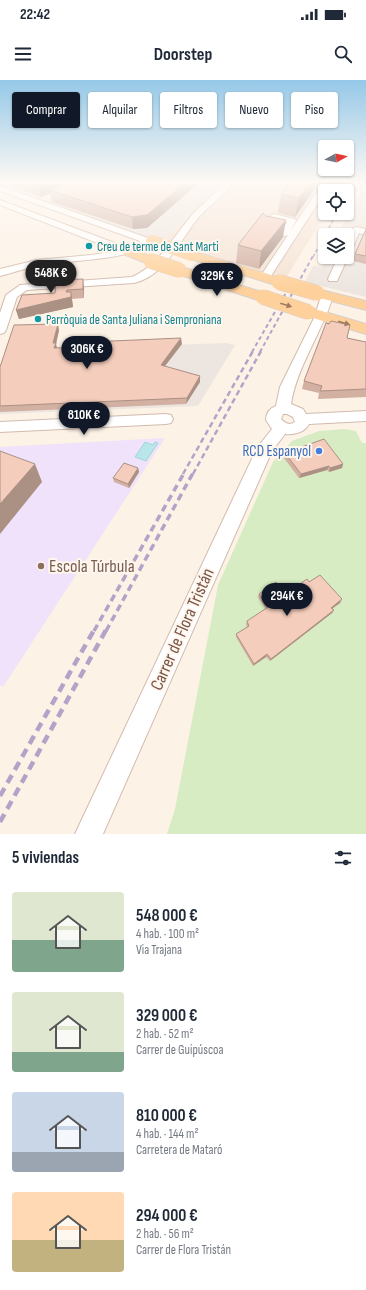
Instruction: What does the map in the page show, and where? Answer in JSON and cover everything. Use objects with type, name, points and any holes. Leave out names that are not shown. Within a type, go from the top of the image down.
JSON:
[{"type":"main road","points":[[149,241],[265,278],[364,306]]},
{"type":"main road","points":[[128,251],[145,259],[366,329]]},
{"type":"street","points":[[42,218],[128,251]]},
{"type":"street","points":[[86,218],[149,241]]},
{"type":"street","points":[[0,330],[12,296],[16,291],[24,287],[134,280],[143,277],[176,242],[195,218]]},
{"type":"street","points":[[265,278],[304,218]]},
{"type":"street","points":[[354,234],[356,230],[366,232]]},
{"type":"street","points":[[0,273],[87,253],[111,244],[131,234]]},
{"type":"street","points":[[60,260],[71,261],[128,251],[142,246],[149,241]]},
{"type":"street","points":[[99,257],[145,259]]},
{"type":"street","points":[[333,279],[340,264]]},
{"type":"street","points":[[282,418],[294,411],[300,414],[302,424],[296,428],[288,430],[282,418],[287,387],[322,294]]},
{"type":"street","points":[[302,419],[366,416]]},
{"type":"street","points":[[0,427],[166,418]]},
{"type":"street","name":"Carrer de Flora Tristán","points":[[89,834],[265,448],[282,418]]},
{"type":"shaded area","points":[[94,218],[186,218],[161,242]]},
{"type":"shaded area","points":[[186,218],[318,218],[318,220],[322,220],[286,278],[161,242]]},
{"type":"shaded area","points":[[366,218],[366,297],[305,282],[313,266],[322,267],[324,264],[354,264],[354,228],[341,228],[345,220]]},
{"type":"shaded area","points":[[226,343],[235,345],[198,406],[0,414],[0,385],[11,351]]},
{"type":"shaded area","name":"Escola Túrbula","points":[[165,438],[3,687],[0,685],[0,447]]},
{"type":"green space","points":[[344,429],[356,431],[362,443],[366,443],[366,834],[167,834],[175,809],[218,585],[273,462],[292,441],[319,431]]},
{"type":"water","points":[[145,442],[153,445],[155,442],[158,443],[146,461],[135,457]]},
{"type":"building","points":[[259,218],[277,218],[286,220],[261,251],[238,245]]},
{"type":"building","points":[[366,229],[366,256],[355,254]]},
{"type":"building","points":[[83,279],[83,289],[67,290],[66,292],[71,292],[71,297],[16,310],[22,295],[55,293],[56,280]]},
{"type":"building","points":[[331,321],[350,325],[347,338],[366,342],[366,389],[320,391],[322,386],[304,381],[326,323],[329,324]]},
{"type":"building","points":[[58,324],[53,343],[56,343],[54,348],[88,347],[89,342],[181,338],[161,365],[200,376],[187,398],[0,406],[0,367],[14,325]]},
{"type":"building","points":[[324,439],[343,464],[330,468],[329,466],[301,474],[285,453]]},
{"type":"building","points":[[0,451],[35,464],[0,504]]},
{"type":"building","points":[[124,463],[138,468],[128,484],[113,478]]},
{"type":"building","points":[[320,575],[342,599],[331,608],[334,610],[271,659],[267,654],[254,664],[236,634],[249,626],[247,621],[268,607],[259,594],[276,582],[286,594],[307,579],[309,582]]},
{"type":"railway","points":[[313,257],[333,220]]},
{"type":"railway","points":[[260,352],[313,256]]},
{"type":"railway","points":[[252,352],[287,291]]},
{"type":"railway","points":[[183,474],[253,351]]},
{"type":"railway","points":[[193,474],[261,351]]},
{"type":"railway","points":[[94,631],[184,473]]},
{"type":"railway","points":[[106,631],[193,473]]},
{"type":"railway","points":[[0,796],[94,630]]},
{"type":"railway","points":[[0,822],[106,630]]},
{"type":"place","name":"Creu de terme de Sant Marti","points":[[89,246]]},
{"type":"place","name":"Parròquia de Santa Juliana i Semproniana","points":[[38,319]]},
{"type":"place","name":"RCD Espanyol","points":[[319,451]]},
{"type":"place","name":"Escola Túrbula","points":[[41,566]]}]
